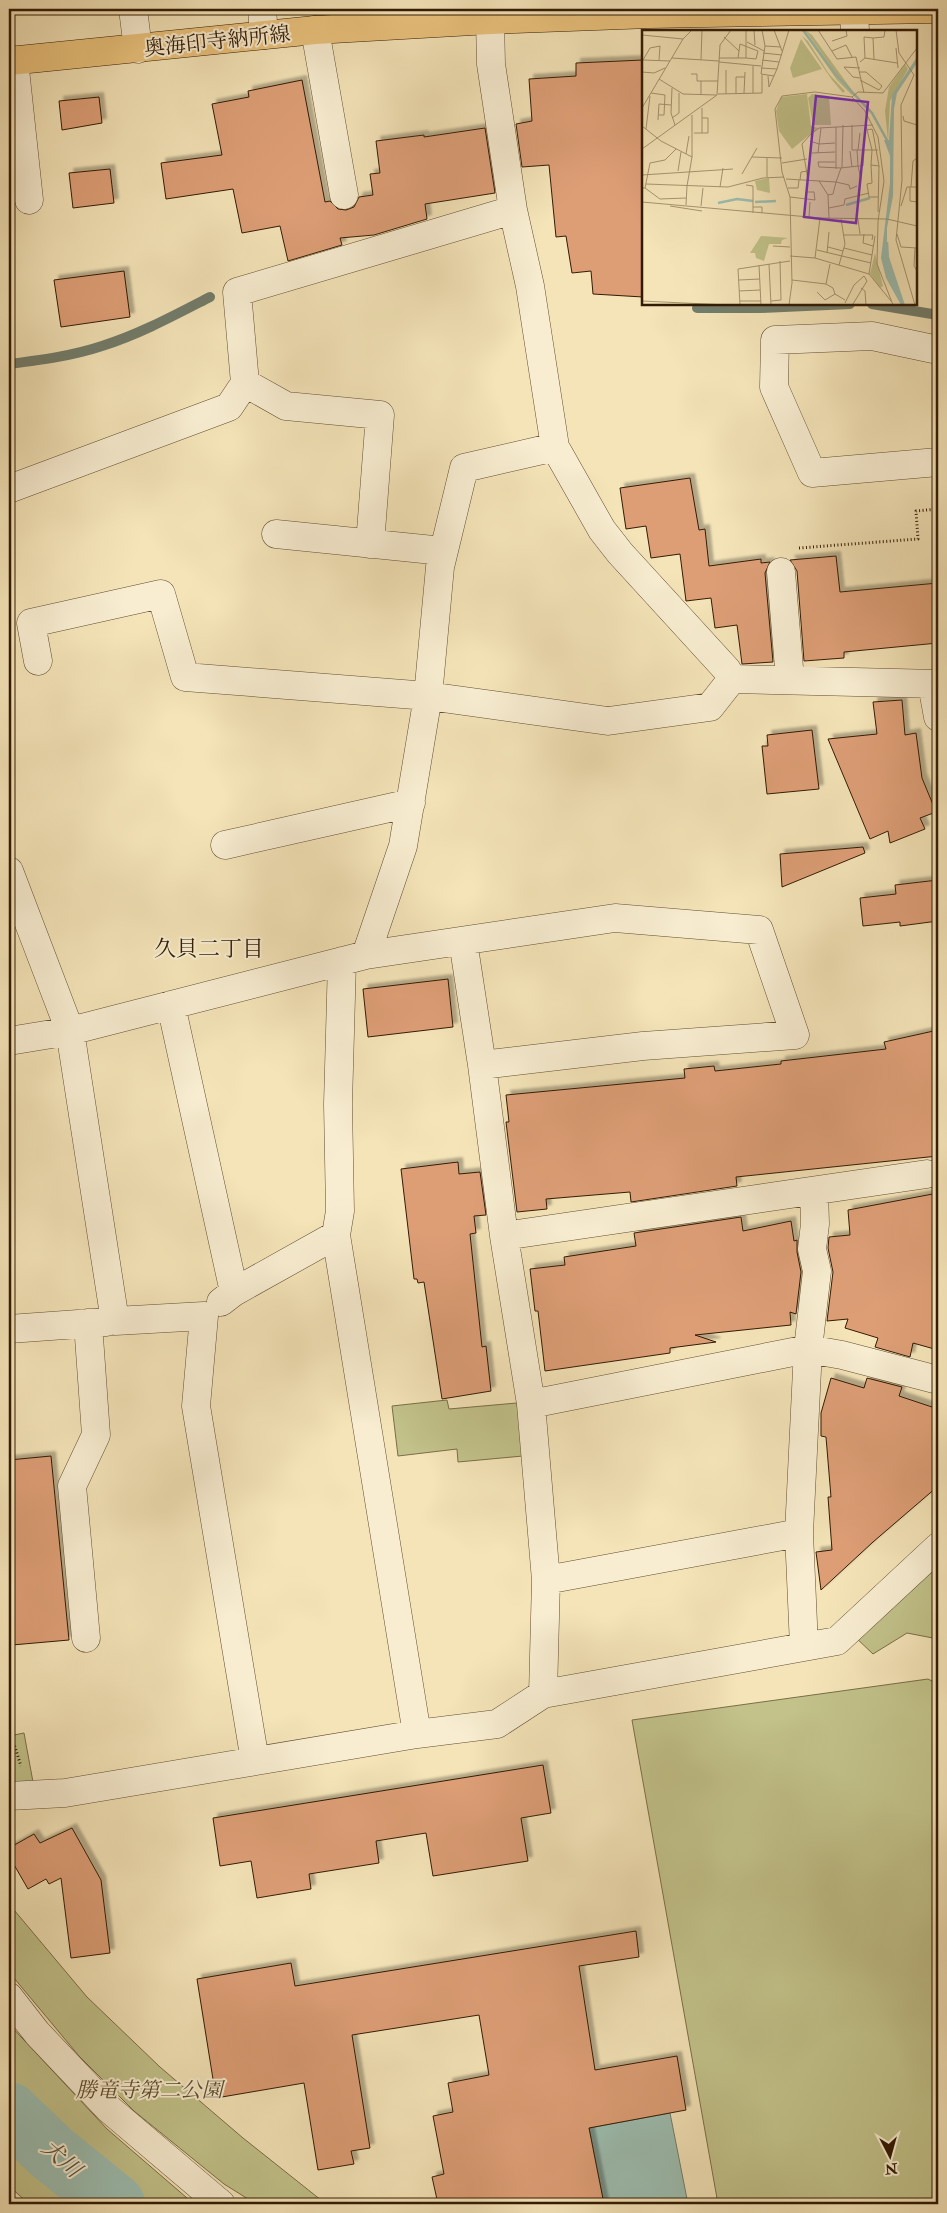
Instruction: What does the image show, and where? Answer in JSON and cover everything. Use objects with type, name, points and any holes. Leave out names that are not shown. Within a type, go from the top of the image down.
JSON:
[{"type":"main road","name":"奥海印寺納所線","points":[[11,61],[315,30],[490,20],[650,11],[855,21],[935,9]]},
{"type":"street","points":[[133,9],[138,49]]},
{"type":"street","points":[[262,9],[264,35]]},
{"type":"street","points":[[490,20],[492,64],[513,210],[530,286],[555,447],[602,530],[620,553],[727,670],[732,679]]},
{"type":"street","points":[[315,30],[344,195]]},
{"type":"street","points":[[11,61],[29,200]]},
{"type":"street","points":[[9,489],[229,407],[246,383],[237,292],[513,210]]},
{"type":"street","points":[[938,350],[872,336],[775,340],[774,387],[812,472],[938,462]]},
{"type":"street","points":[[246,383],[286,406],[380,415],[370,544]]},
{"type":"street","points":[[417,1734],[336,1235],[340,1211],[338,1104],[354,958],[403,846],[428,696],[440,567],[464,468],[555,447]]},
{"type":"street","points":[[276,534],[444,551]]},
{"type":"street","points":[[781,572],[790,680]]},
{"type":"street","points":[[38,661],[32,622],[161,594],[185,677],[428,696],[608,721],[710,707],[732,679]]},
{"type":"street","points":[[732,679],[935,684],[938,717]]},
{"type":"street","points":[[225,845],[411,803]]},
{"type":"street","points":[[9,871],[70,1031],[115,1321]]},
{"type":"street","points":[[9,1041],[70,1031],[354,958],[615,918],[759,930],[795,1035],[643,1046],[482,1066]]},
{"type":"street","points":[[463,941],[482,1066],[504,1236],[531,1404],[546,1580],[544,1694]]},
{"type":"street","points":[[171,1005],[234,1292]]},
{"type":"street","points":[[504,1236],[927,1174]]},
{"type":"street","points":[[804,1646],[799,1533],[808,1349],[817,1271],[812,1249],[815,1224],[814,1190]]},
{"type":"street","points":[[9,1329],[204,1316],[234,1292],[336,1235]]},
{"type":"street","points":[[204,1316],[196,1406],[255,1761]]},
{"type":"street","points":[[86,1638],[72,1486],[96,1435],[88,1323]]},
{"type":"street","points":[[531,1404],[808,1349],[842,1355],[938,1380]]},
{"type":"street","points":[[546,1580],[799,1533]]},
{"type":"street","points":[[9,1796],[65,1793],[417,1734],[496,1724],[544,1694],[837,1641],[938,1547]]},
{"type":"street","points":[[9,1997],[37,2033],[109,2109],[221,2204]]},
{"type":"path","points":[[781,572],[792,548],[918,539],[916,511],[938,509]]},
{"type":"path","points":[[9,1744],[14,1744]]},
{"type":"green space","points":[[447,1400],[449,1409],[517,1403],[523,1456],[458,1462],[457,1449],[398,1456],[392,1406]]},
{"type":"green space","points":[[938,1562],[938,1639],[907,1633],[873,1654],[853,1635]]},
{"type":"green space","points":[[928,1679],[938,1684],[938,2204],[718,2204],[632,1720]]},
{"type":"green space","points":[[24,1733],[33,1782],[19,1784],[9,1777],[9,1771],[14,1770],[11,1756],[9,1756],[9,1736]]},
{"type":"green space","name":"勝竜寺第二公園","points":[[9,1904],[87,1997],[160,2067],[243,2138],[326,2204],[256,2204],[224,2184],[134,2111],[79,2056],[9,1972]]},
{"type":"green space","points":[[9,2024],[107,2129],[194,2204],[137,2204],[9,2079]]},
{"type":"green space","points":[[9,2133],[90,2204],[29,2204],[9,2186]]},
{"type":"shaded area","points":[[670,2113],[688,2204],[604,2204],[589,2128]]},
{"type":"building","points":[[642,60],[642,297],[593,294],[591,271],[572,273],[566,236],[556,237],[549,165],[522,167],[516,124],[532,121],[529,79],[576,76],[576,63]]},
{"type":"building","points":[[302,80],[325,202],[330,201],[338,209],[346,210],[354,207],[359,197],[373,195],[370,174],[380,173],[376,141],[424,135],[424,137],[485,128],[495,193],[425,204],[427,219],[374,235],[340,238],[342,245],[288,261],[280,226],[242,233],[233,189],[166,199],[161,163],[222,155],[212,104],[249,97],[248,91]]},
{"type":"building","points":[[99,97],[102,123],[62,130],[59,101]]},
{"type":"building","points":[[110,169],[114,203],[73,208],[69,173]]},
{"type":"building","points":[[124,271],[130,317],[61,327],[54,280]]},
{"type":"building","points":[[690,478],[699,530],[705,529],[709,566],[761,559],[761,563],[770,562],[765,573],[773,662],[742,664],[737,625],[715,628],[711,598],[686,601],[680,554],[651,558],[646,526],[626,529],[620,488]]},
{"type":"building","points":[[836,556],[840,592],[938,583],[938,643],[844,652],[844,658],[804,661],[797,571],[790,560]]},
{"type":"building","points":[[902,700],[905,735],[916,733],[922,778],[936,812],[920,818],[925,829],[890,843],[888,831],[870,839],[828,739],[877,734],[873,702]]},
{"type":"building","points":[[812,730],[819,789],[767,794],[762,746],[768,746],[767,735]]},
{"type":"building","points":[[863,847],[865,853],[782,887],[780,854]]},
{"type":"building","points":[[938,880],[938,921],[900,926],[900,922],[863,926],[860,898],[896,894],[895,885]]},
{"type":"building","points":[[448,979],[453,1027],[368,1037],[363,989]]},
{"type":"building","points":[[938,1030],[938,1156],[736,1177],[737,1186],[631,1202],[630,1192],[546,1199],[547,1209],[517,1212],[506,1122],[509,1122],[506,1095],[685,1078],[684,1069],[714,1066],[715,1071],[886,1049],[884,1042]]},
{"type":"building","points":[[458,1162],[459,1174],[480,1172],[486,1215],[474,1216],[476,1233],[470,1234],[482,1347],[486,1346],[491,1391],[442,1399],[424,1282],[418,1283],[417,1279],[414,1279],[401,1169]]},
{"type":"building","points":[[938,1193],[938,1350],[913,1343],[910,1357],[875,1347],[878,1338],[845,1328],[848,1319],[827,1321],[833,1272],[828,1248],[829,1237],[850,1235],[848,1210]]},
{"type":"building","points":[[741,1217],[743,1231],[791,1221],[794,1241],[797,1240],[801,1272],[796,1314],[790,1312],[791,1325],[695,1335],[716,1342],[670,1348],[670,1353],[545,1371],[538,1311],[535,1311],[530,1269],[565,1265],[564,1257],[636,1246],[634,1233]]},
{"type":"building","points":[[831,1378],[864,1388],[867,1378],[902,1387],[899,1396],[938,1409],[938,1452],[934,1464],[937,1487],[821,1590],[816,1552],[832,1550],[828,1497],[831,1497],[826,1437],[821,1436],[821,1413]]},
{"type":"building","points":[[51,1456],[69,1640],[12,1645],[9,1606],[9,1460]]},
{"type":"building","points":[[543,1765],[551,1813],[521,1818],[528,1861],[433,1876],[426,1833],[376,1841],[379,1863],[309,1874],[311,1889],[257,1898],[251,1861],[220,1866],[213,1818]]},
{"type":"building","points":[[72,1828],[101,1880],[110,1953],[71,1958],[61,1878],[49,1884],[46,1879],[28,1889],[9,1856],[9,1848],[34,1834],[40,1843]]},
{"type":"building","points":[[636,1931],[639,1957],[579,1966],[595,2070],[677,2056],[686,2110],[589,2128],[604,2204],[438,2204],[432,2177],[444,2174],[433,2116],[453,2112],[448,2083],[489,2075],[479,2015],[352,2035],[370,2148],[351,2151],[354,2164],[318,2170],[304,2083],[216,2098],[197,1979],[291,1963],[295,1986]]},
{"type":"waterway","points":[[9,364],[68,355],[102,346],[144,330],[210,297]]},
{"type":"waterway","points":[[697,308],[828,305]]},
{"type":"waterway","points":[[878,305],[938,315]]},
{"type":"waterway","name":"犬川","points":[[9,2112],[51,2152],[115,2204]]},
{"type":"district","name":"久貝二丁目","points":[[209,948]]}]
